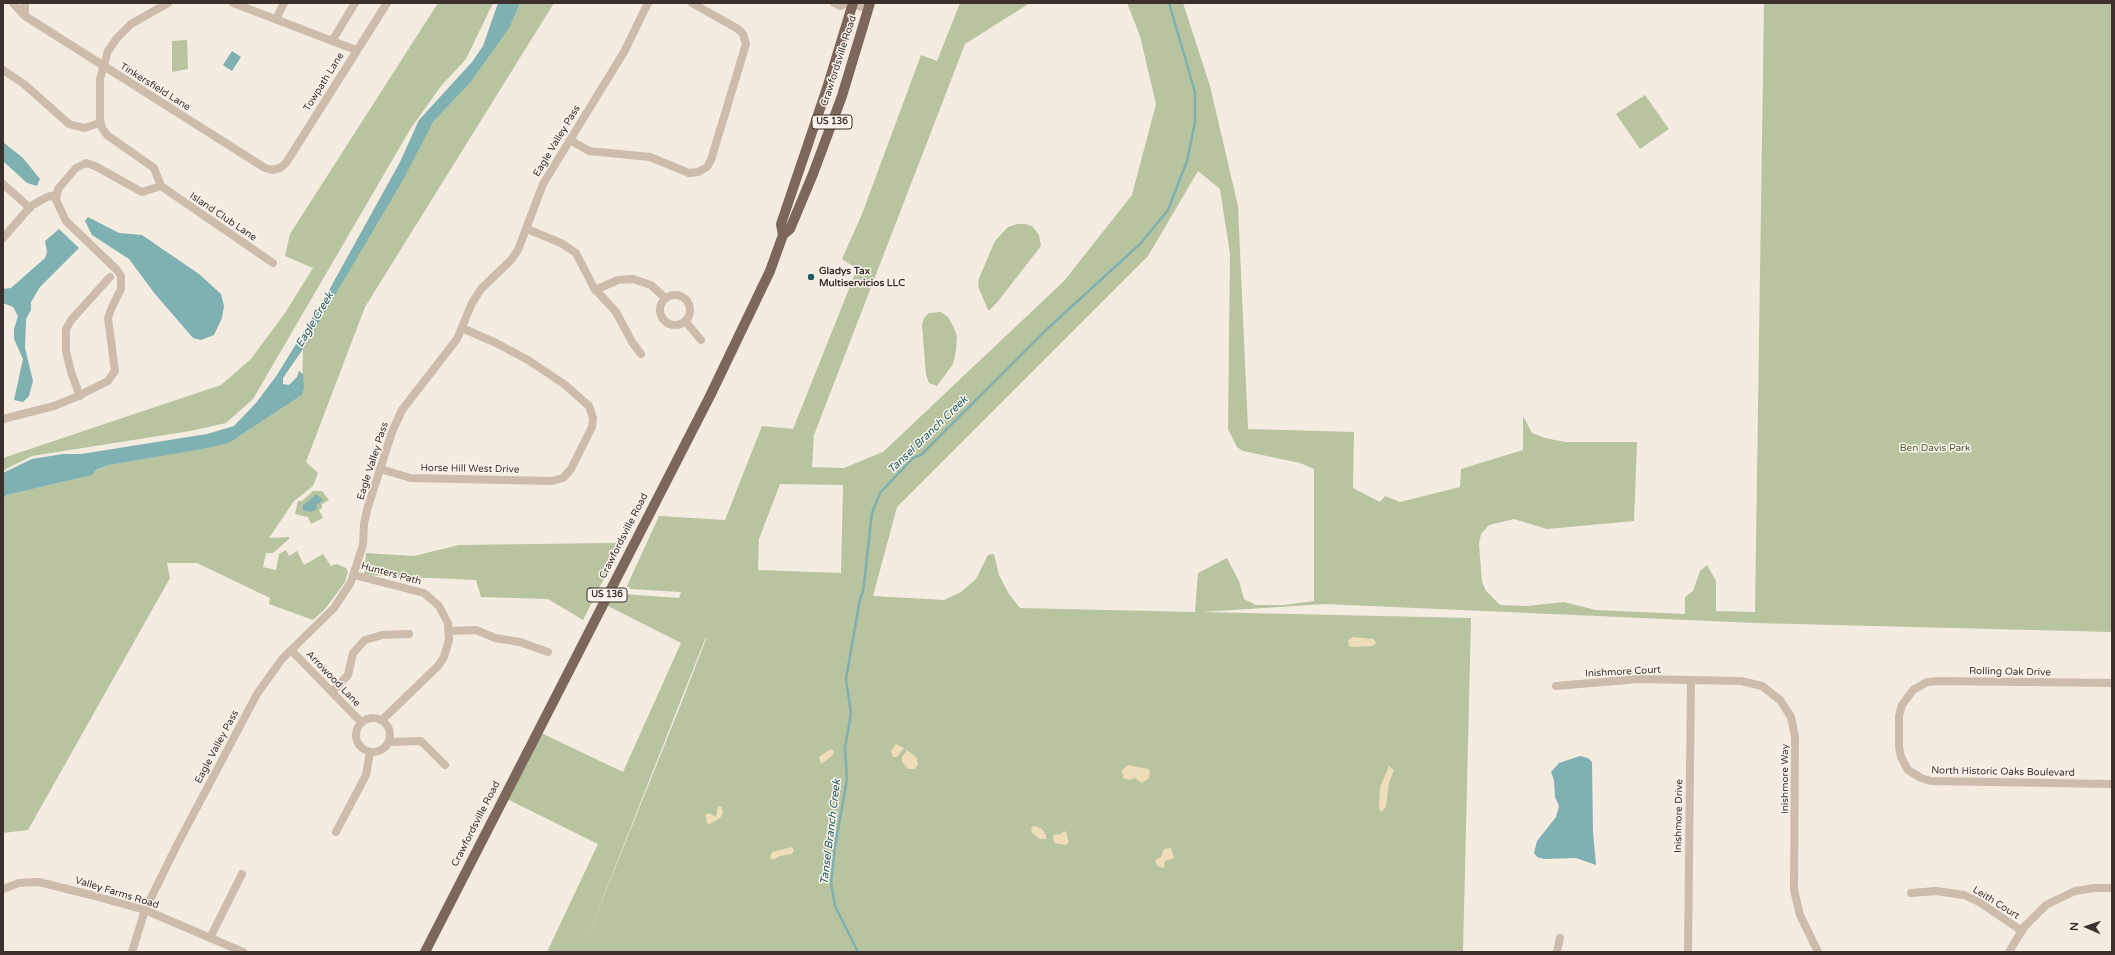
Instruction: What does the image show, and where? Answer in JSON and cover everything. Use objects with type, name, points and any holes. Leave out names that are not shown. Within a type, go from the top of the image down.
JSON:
[{"type":"main road","name":"Crawfordsville Road","points":[[783,235],[781,224],[828,85],[850,3]]},
{"type":"main road","name":"Crawfordsville Road","points":[[425,952],[710,396],[768,277],[783,235],[790,229],[816,167],[842,96],[869,6]]},
{"type":"street","points":[[13,3],[25,16]]},
{"type":"street","points":[[25,3],[25,16]]},
{"type":"street","points":[[3,418],[54,406],[80,396],[108,381],[114,375],[115,365],[108,318],[113,303],[119,296],[122,281],[117,270],[70,226],[59,209],[56,195],[58,189],[76,168],[86,163],[95,166],[142,192],[161,186],[154,168],[107,135],[100,123],[100,79],[102,66],[112,44],[125,29],[140,18],[168,3]]},
{"type":"street","points":[[233,3],[356,50]]},
{"type":"street","points":[[276,19],[284,3]]},
{"type":"street","points":[[332,41],[355,3]]},
{"type":"street","name":"Towpath Lane","points":[[277,170],[286,163],[387,3]]},
{"type":"street","name":"Eagle Valley Pass","points":[[132,952],[145,910],[177,845],[257,694],[279,662],[334,608],[346,592],[354,575],[363,545],[364,524],[367,510],[392,432],[402,410],[449,350],[462,328],[472,303],[481,289],[514,257],[523,243],[543,184],[624,52],[648,3]]},
{"type":"street","points":[[570,140],[589,151],[650,157],[686,172],[695,173],[705,168],[710,163],[746,49],[745,39],[738,29],[692,3]]},
{"type":"street","points":[[834,3],[840,6],[850,3],[869,6]]},
{"type":"street","name":"Tinkersfield Lane","points":[[25,16],[265,168],[277,170]]},
{"type":"street","points":[[3,70],[24,84],[69,124],[82,128],[100,123]]},
{"type":"street","points":[[3,184],[30,208]]},
{"type":"street","name":"Island Club Lane","points":[[161,186],[273,263]]},
{"type":"street","points":[[3,238],[30,208],[47,197],[56,195]]},
{"type":"street","points":[[527,229],[561,243],[576,252],[596,290],[616,312],[632,342],[641,354]]},
{"type":"street","points":[[80,396],[71,372],[66,351],[66,329],[72,319],[110,277]]},
{"type":"street","points":[[596,290],[618,280],[633,279],[651,285],[665,298]]},
{"type":"street","points":[[675,294],[683,296],[687,300],[690,311],[685,321],[674,325],[664,320],[660,309],[665,298],[675,294]]},
{"type":"street","points":[[685,321],[701,340]]},
{"type":"street","name":"Horse Hill West Drive","points":[[380,469],[411,478],[552,481],[567,475],[592,427],[593,415],[589,406],[564,384],[528,360],[496,343],[462,328]]},
{"type":"street","name":"Hunters Path","points":[[354,575],[424,593],[442,609],[448,623],[449,631],[447,649],[438,666],[382,720]]},
{"type":"street","points":[[449,631],[476,630],[495,638],[520,642],[548,652]]},
{"type":"street","points":[[332,692],[348,674],[353,653],[365,640],[378,636],[409,634]]},
{"type":"street","name":"Arrowood Lane","points":[[291,650],[361,722]]},
{"type":"street","name":"Inishmore Court","points":[[1556,686],[1630,680],[1691,680]]},
{"type":"street","name":"Inishmore Drive","points":[[1688,952],[1691,680]]},
{"type":"street","name":"Inishmore Way","points":[[1691,680],[1752,683],[1764,688],[1776,696],[1790,714],[1795,737],[1794,890],[1800,915],[1818,952]]},
{"type":"street","name":"Rolling Oak Drive","points":[[1910,692],[1919,685],[1934,681],[2112,683]]},
{"type":"street","name":"North Historic Oaks Boulevard","points":[[1910,692],[1900,710],[1899,752],[1908,770],[1921,778],[1933,782],[2112,784]]},
{"type":"street","points":[[371,717],[382,720],[390,729],[389,742],[381,750],[370,752],[361,748],[356,740],[356,730],[361,722],[371,717]]},
{"type":"street","points":[[389,742],[421,741],[445,765]]},
{"type":"street","points":[[336,832],[366,775],[370,752]]},
{"type":"street","points":[[210,938],[242,874]]},
{"type":"street","name":"Valley Farms Road","points":[[3,889],[23,883],[39,882],[145,910],[243,952]]},
{"type":"street","points":[[2010,952],[2022,931],[2038,912],[2060,897],[2083,889],[2112,888]]},
{"type":"street","name":"Leith Court","points":[[1912,893],[1936,891],[1964,895],[1979,902],[2022,931]]},
{"type":"street","points":[[1557,952],[1560,938]]},
{"type":"green space","points":[[438,3],[493,3],[466,59],[441,86],[411,128],[253,399],[226,423],[190,431],[32,456],[3,472],[3,458],[221,385],[251,359],[285,313],[313,268],[285,256],[290,234]]},
{"type":"green space","points":[[520,3],[554,3],[365,307],[306,462],[318,473],[313,486],[294,501],[269,538],[289,537],[289,539],[273,553],[266,553],[263,567],[276,570],[279,554],[286,550],[289,556],[297,551],[304,565],[323,554],[331,566],[337,564],[346,568],[348,572],[345,582],[325,609],[313,620],[269,604],[270,598],[197,563],[167,563],[170,578],[28,830],[3,833],[3,499],[7,495],[91,475],[95,471],[109,465],[229,443],[302,395],[303,349],[433,122],[470,83],[511,22]]},
{"type":"green space","name":"Ben Davis Park","points":[[960,3],[1030,3],[965,44],[814,435],[812,467],[844,468],[883,452],[1064,281],[1132,195],[1156,104],[1140,36],[1127,3],[1183,3],[1210,86],[1238,206],[1248,429],[1354,432],[1353,488],[1380,502],[1385,496],[1400,502],[1460,487],[1461,469],[1523,450],[1523,416],[1532,433],[1545,438],[1565,442],[1637,442],[1634,521],[1547,529],[1514,519],[1489,525],[1481,534],[1479,544],[1482,582],[1486,591],[1500,605],[1527,606],[1564,602],[1596,610],[1685,614],[1685,597],[1693,591],[1700,571],[1707,565],[1716,581],[1716,611],[1755,612],[1764,3],[2112,3],[2112,632],[1755,623],[1325,604],[1202,612],[1471,618],[1463,952],[547,952],[598,844],[505,798],[539,732],[623,772],[681,643],[604,604],[609,593],[679,598],[681,592],[631,589],[627,586],[659,516],[725,520],[762,426],[793,429],[857,269],[842,259],[862,214],[921,55],[937,61]],"holes":[[[1198,171],[1220,189],[1230,254],[1228,429],[1237,447],[1243,451],[1300,463],[1314,469],[1314,601],[1283,605],[1256,605],[1244,599],[1239,581],[1227,558],[1198,573],[1195,612],[1020,608],[1009,594],[999,575],[994,554],[988,555],[976,579],[961,592],[944,600],[873,596],[897,507],[1148,256]],[[780,484],[843,485],[841,573],[758,570],[759,539]],[[705,639],[681,704],[583,948]]]},
{"type":"green space","points":[[187,40],[188,69],[172,72],[172,41]]},
{"type":"green space","points":[[1645,95],[1669,129],[1640,149],[1616,114]]},
{"type":"green space","points":[[1017,224],[1032,226],[1039,235],[1041,246],[999,300],[990,310],[988,310],[978,286],[979,278],[995,241],[1008,227]]},
{"type":"green space","points":[[941,312],[948,317],[957,336],[953,364],[937,386],[929,383],[926,375],[922,325],[924,318],[929,313]]},
{"type":"green space","points":[[313,491],[322,491],[329,500],[322,504],[322,508],[319,510],[323,518],[311,524],[308,517],[295,514],[298,501],[302,501]],"holes":[[[309,501],[319,503],[309,512],[302,510],[303,504]]]},
{"type":"green space","points":[[622,543],[583,620],[548,599],[481,597],[476,580],[364,575],[366,553],[414,556],[459,545]]},
{"type":"sand","points":[[1352,637],[1374,639],[1376,643],[1373,646],[1351,647],[1349,646],[1348,641]]},
{"type":"sand","points":[[896,744],[904,748],[897,757],[893,757],[891,751]]},
{"type":"sand","points":[[831,749],[834,751],[833,755],[821,764],[819,757]]},
{"type":"sand","points":[[907,750],[917,758],[918,765],[915,769],[908,769],[902,762],[902,757]]},
{"type":"sand","points":[[1128,765],[1148,769],[1150,771],[1149,778],[1142,783],[1135,778],[1130,780],[1123,778],[1122,770]]},
{"type":"sand","points":[[1389,766],[1394,770],[1389,783],[1386,807],[1381,812],[1379,809],[1380,787]]},
{"type":"sand","points":[[718,806],[722,807],[723,813],[720,818],[708,825],[705,815],[709,813],[716,817]]},
{"type":"sand","points":[[1034,826],[1041,828],[1046,835],[1046,839],[1040,839],[1032,833],[1031,828]]},
{"type":"sand","points":[[1066,831],[1069,843],[1065,845],[1054,843],[1053,835]]},
{"type":"sand","points":[[792,847],[794,850],[792,854],[780,856],[773,860],[770,858],[772,852]]},
{"type":"sand","points":[[1171,848],[1174,858],[1165,861],[1164,868],[1157,866],[1155,860],[1161,857],[1164,849]]},
{"type":"water","name":"Eagle Creek","points":[[498,3],[520,3],[509,28],[470,83],[433,122],[403,180],[303,349],[283,378],[283,384],[289,385],[297,377],[299,371],[303,374],[304,388],[302,395],[229,443],[109,465],[96,470],[92,475],[7,495],[3,498],[3,473],[32,459],[63,454],[81,454],[207,434],[234,426],[256,403],[277,375],[328,292],[400,162],[419,120],[472,62],[483,46]]},
{"type":"water","points":[[232,51],[241,57],[232,71],[223,65]]},
{"type":"water","points":[[3,142],[23,158],[40,179],[37,186],[27,183],[3,161]]},
{"type":"water","points":[[88,217],[119,233],[142,235],[199,274],[221,294],[224,306],[222,318],[214,335],[201,340],[193,338],[155,294],[129,259],[92,235],[85,221]]},
{"type":"water","points":[[59,229],[79,248],[40,287],[31,302],[31,310],[26,319],[25,348],[33,381],[29,396],[23,402],[14,400],[23,359],[14,339],[14,329],[18,316],[13,307],[3,303],[3,289],[11,288],[45,258],[47,252],[45,241]]},
{"type":"water","points":[[316,494],[323,500],[317,505],[316,510],[309,512],[302,510],[303,504],[309,501]]},
{"type":"water","points":[[1580,756],[1588,758],[1592,762],[1593,832],[1596,865],[1576,858],[1544,859],[1537,857],[1534,853],[1537,841],[1556,817],[1559,806],[1555,797],[1554,780],[1551,772],[1559,763]]},
{"type":"waterway","name":"Tansel Branch Creek","points":[[858,952],[835,906],[831,883],[835,847],[847,779],[845,748],[851,713],[846,679],[860,599],[863,592],[872,513],[880,493],[913,458],[921,455],[1046,330],[1140,244],[1168,210],[1187,161],[1195,122],[1195,92],[1169,3]]},
{"type":"place","name":"Gladys Tax Multiservicios LLC","points":[[811,277]]}]
